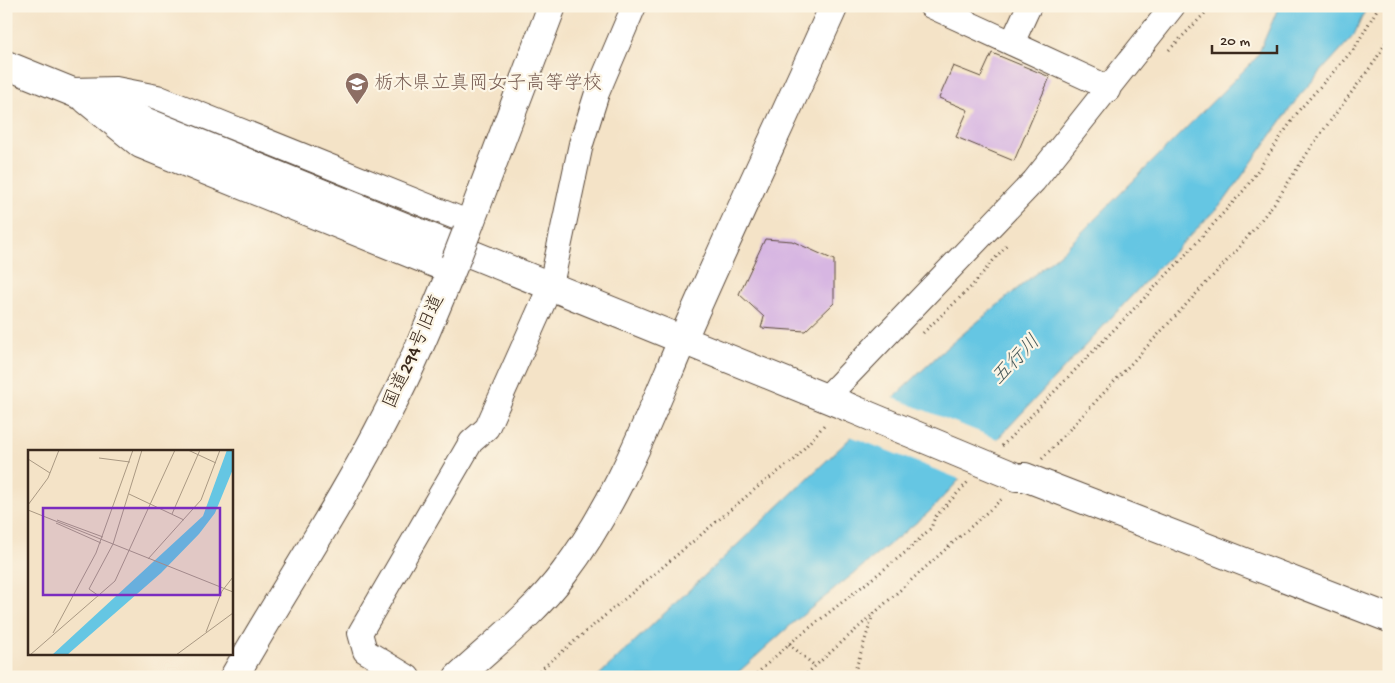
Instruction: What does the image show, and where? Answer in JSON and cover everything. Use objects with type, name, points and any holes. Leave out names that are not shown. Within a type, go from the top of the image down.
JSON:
[{"type":"street","name":"国道294号旧道","points":[[234,677],[341,499],[387,414],[453,267],[552,6]]},
{"type":"street","points":[[408,677],[365,652],[360,633],[471,442],[488,428],[551,285],[581,144],[597,93],[634,6]]},
{"type":"street","points":[[458,677],[518,623],[563,574],[594,529],[652,415],[682,341],[834,6]]},
{"type":"street","points":[[931,6],[1108,90]]},
{"type":"street","points":[[1012,43],[1029,6]]},
{"type":"street","points":[[834,409],[1034,181],[1173,6]]},
{"type":"street","points":[[6,65],[551,285],[834,409],[1021,477],[1389,618]]},
{"type":"street","points":[[71,90],[116,89],[157,97],[468,227]]},
{"type":"street","points":[[71,90],[140,146],[453,267]]},
{"type":"path","points":[[999,449],[1180,261],[1245,189],[1300,109],[1354,49],[1380,6]]},
{"type":"path","points":[[803,677],[873,615],[1021,477],[1238,249],[1276,201],[1316,140],[1375,61],[1389,37]]},
{"type":"path","points":[[532,677],[760,485],[794,460],[834,409]]},
{"type":"path","points":[[753,677],[789,644],[906,552],[931,528],[935,516],[973,476]]},
{"type":"path","points":[[853,677],[873,615]]},
{"type":"path","points":[[789,644],[815,666]]},
{"type":"water","name":"五行川","points":[[1279,6],[1367,6],[1354,35],[1299,96],[1225,200],[1156,270],[928,513],[793,623],[733,677],[597,677],[946,348],[1064,250],[1257,57]]},
{"type":"pier","points":[[891,397],[1000,440],[962,480],[850,436]]},
{"type":"building","points":[[992,53],[1050,77],[1014,161],[956,137],[968,110],[939,98],[953,66],[981,77]]},
{"type":"building","points":[[765,239],[792,241],[834,260],[834,303],[805,331],[761,328],[764,317],[739,294]]},
{"type":"place","name":"栃木県立真岡女子高等学校","points":[[357,105]]}]
